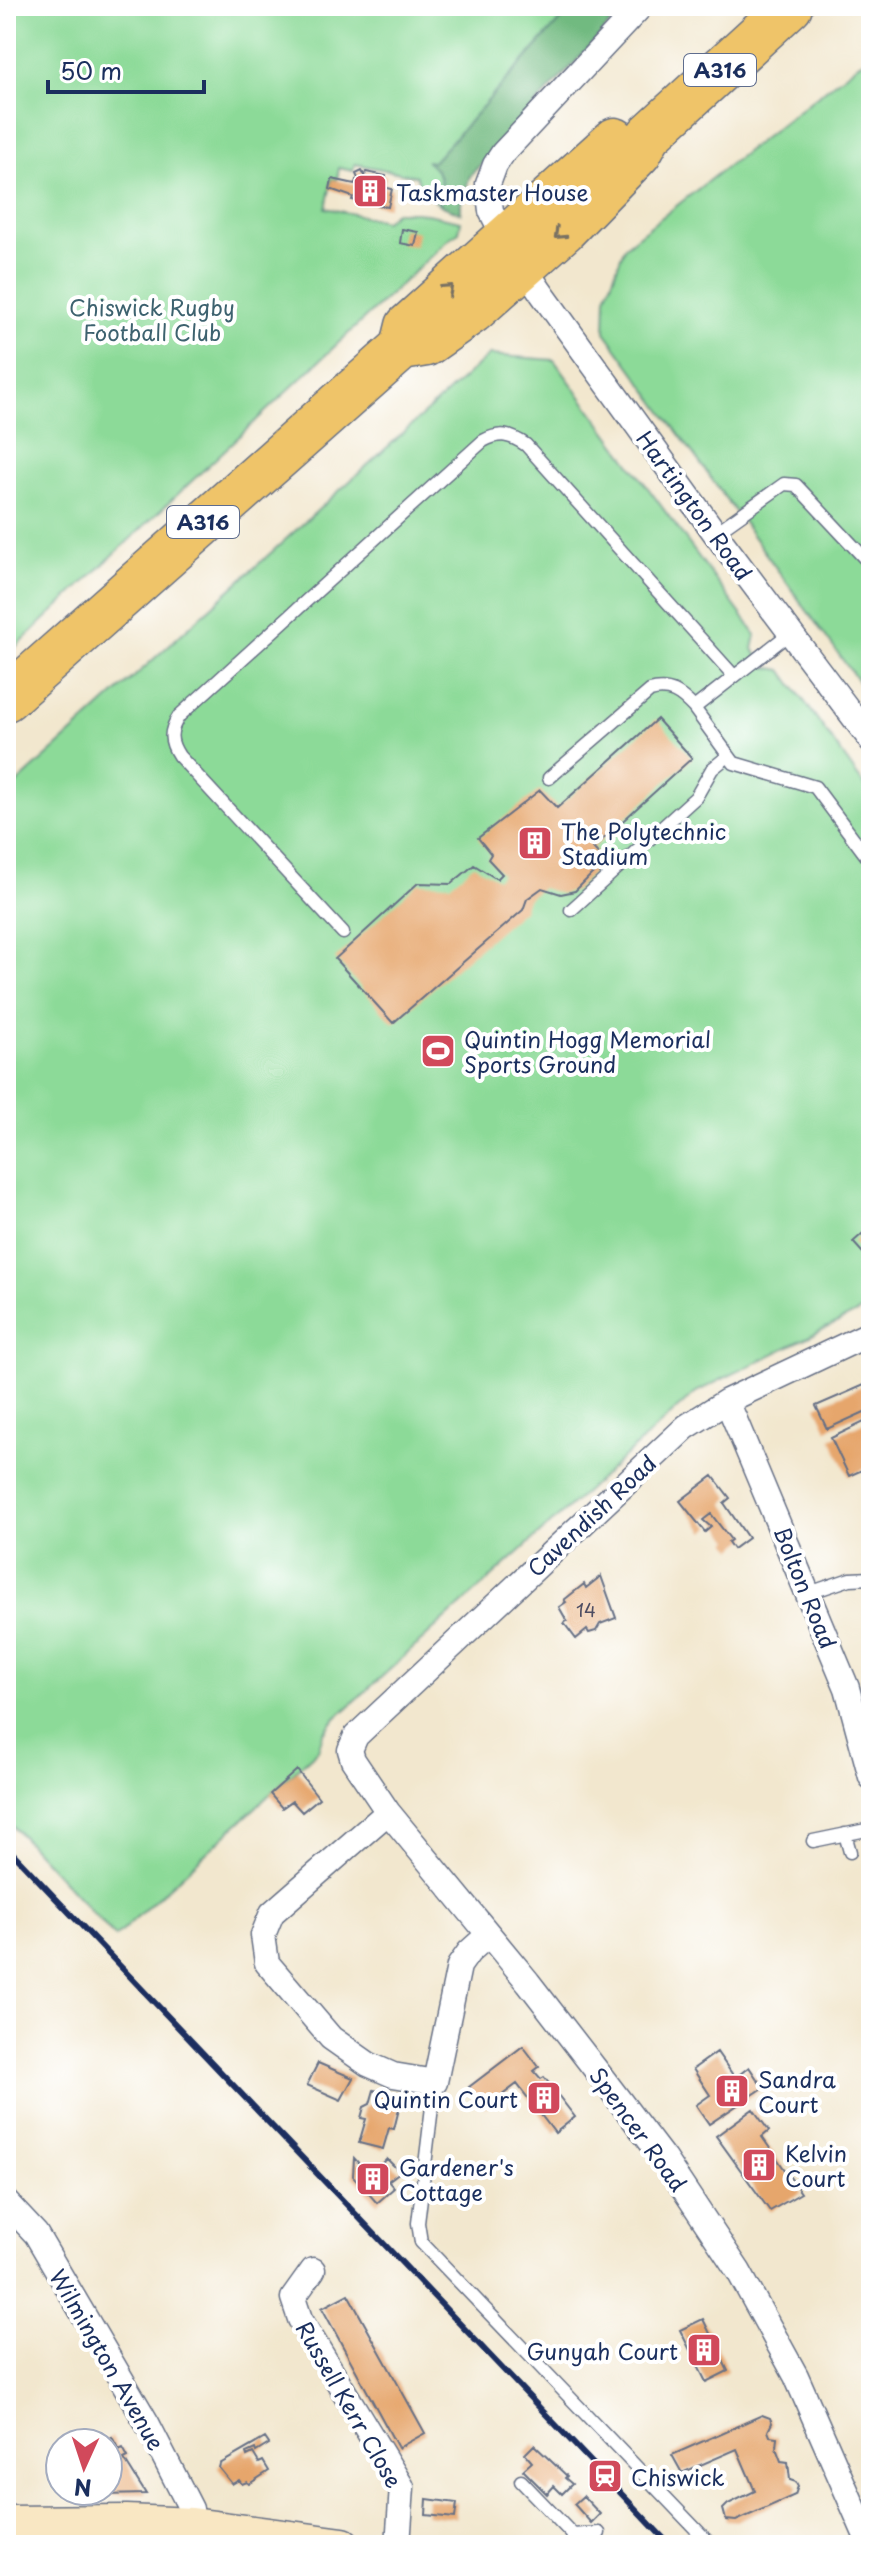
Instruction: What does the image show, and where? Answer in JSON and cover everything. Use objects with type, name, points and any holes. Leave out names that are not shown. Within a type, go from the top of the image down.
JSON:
[{"type":"highway","name":"A316","points":[[6,699],[402,348],[408,326],[514,252],[622,134],[649,135],[790,6]]},
{"type":"street","name":"Hartington Road","points":[[641,6],[503,153],[488,184],[494,218],[514,252],[715,533],[871,739]]},
{"type":"street","name":"Cavendish Road","points":[[350,1750],[356,1736],[686,1427],[727,1401],[871,1333]]},
{"type":"street","name":"Bolton Road","points":[[727,1401],[847,1688],[871,1777]]},
{"type":"street","name":"Spencer Road","points":[[350,1750],[353,1760],[388,1812],[528,1982],[664,2159],[739,2272],[796,2376],[870,2545]]},
{"type":"street","points":[[388,1812],[272,1913],[263,1935],[267,1963],[331,2038],[345,2049],[393,2075],[435,2082],[459,1966],[488,1935]]},
{"type":"street","name":"Wilmington Avenue","points":[[6,2202],[36,2234],[147,2423],[191,2509],[192,2525]]},
{"type":"street","name":"Russell Kerr Close","points":[[313,2270],[293,2298],[300,2319],[402,2487],[398,2545]]},
{"type":"street","points":[[6,2523],[192,2525],[343,2545]]},
{"type":"lane","points":[[343,933],[179,756],[170,738],[172,726],[179,716],[483,441],[504,434],[526,445],[734,676]]},
{"type":"lane","points":[[715,533],[784,484],[796,485],[871,565]]},
{"type":"lane","points":[[694,708],[790,633]]},
{"type":"lane","points":[[549,778],[650,691],[660,688],[676,692],[694,708],[728,756],[740,765],[815,787],[871,862]]},
{"type":"lane","points":[[571,910],[696,797],[712,769],[728,756]]},
{"type":"lane","points":[[809,1593],[850,1579],[871,1578]]},
{"type":"lane","points":[[813,1841],[871,1829]]},
{"type":"lane","points":[[845,1834],[850,1852]]},
{"type":"lane","points":[[435,2082],[418,2223],[421,2242],[711,2545]]},
{"type":"lane","points":[[521,2481],[573,2540],[599,2533]]},
{"type":"green space","name":"Chiswick Rugby Football Club","points":[[6,6],[573,6],[433,162],[428,162],[439,176],[441,188],[434,194],[442,206],[424,193],[416,176],[355,164],[353,171],[339,168],[337,180],[332,179],[326,208],[385,221],[395,212],[417,212],[461,221],[459,232],[6,656]]},
{"type":"green space","points":[[573,6],[627,6],[470,176],[461,213],[442,206],[434,194],[441,188],[439,175],[426,161],[433,162]]},
{"type":"green space","points":[[871,54],[871,699],[605,332],[606,297],[625,246]]},
{"type":"green space","name":"Quintin Hogg Memorial Sports Ground","points":[[489,355],[554,360],[756,635],[753,649],[766,667],[782,670],[871,795],[871,1306],[696,1392],[334,1720],[323,1734],[318,1750],[115,1937],[6,1819],[6,793]]},
{"type":"building","name":"Taskmaster House","points":[[362,171],[365,177],[366,172],[386,176],[383,187],[392,189],[388,207],[352,200],[353,197],[330,189],[332,179],[355,184],[356,180],[359,181],[356,174]]},
{"type":"building","points":[[402,229],[418,232],[415,246],[400,243]]},
{"type":"building","points":[[657,719],[692,758],[593,848],[605,861],[575,891],[561,894],[542,888],[527,899],[523,910],[393,1023],[335,959],[418,883],[451,884],[474,865],[497,879],[502,874],[488,859],[491,854],[478,838],[540,790],[557,808]]},
{"type":"building","points":[[871,1226],[871,1262],[853,1242]]},
{"type":"building","points":[[871,1382],[871,1409],[827,1429],[816,1406]]},
{"type":"building","points":[[864,1422],[871,1436],[871,1466],[849,1476],[831,1438]]},
{"type":"building","points":[[713,1476],[730,1498],[724,1503],[748,1538],[733,1549],[728,1542],[731,1540],[711,1514],[703,1520],[711,1527],[705,1532],[680,1501]]},
{"type":"building","points":[[601,1576],[616,1618],[600,1624],[596,1631],[589,1633],[587,1630],[576,1639],[564,1623],[567,1621],[559,1607],[584,1584],[586,1588]]},
{"type":"building","points":[[297,1770],[319,1798],[302,1812],[292,1801],[282,1808],[270,1794]]},
{"type":"building","name":"Quintin Court","points":[[523,2046],[539,2067],[534,2071],[541,2079],[544,2077],[575,2117],[555,2133],[517,2084],[485,2108],[469,2087]]},
{"type":"building","name":"Sandra Court","points":[[717,2052],[735,2078],[749,2067],[763,2088],[709,2124],[696,2105],[710,2095],[693,2069]]},
{"type":"building","points":[[318,2063],[353,2078],[341,2100],[307,2085]]},
{"type":"building","points":[[374,2090],[402,2097],[394,2129],[389,2128],[383,2149],[359,2143],[366,2119],[361,2118],[364,2107],[370,2104]]},
{"type":"building","name":"Kelvin Court","points":[[753,2109],[769,2131],[762,2137],[801,2193],[770,2211],[716,2136]]},
{"type":"building","name":"Gardener's Cottage","points":[[354,2158],[370,2176],[387,2159],[400,2172],[388,2181],[394,2188],[377,2203],[353,2176]]},
{"type":"building","points":[[348,2294],[425,2433],[398,2448],[322,2308]]},
{"type":"building","name":"Gunyah Court","points":[[703,2319],[728,2371],[706,2382],[680,2330]]},
{"type":"building","points":[[762,2415],[770,2418],[772,2423],[768,2431],[770,2436],[777,2437],[776,2448],[781,2461],[788,2462],[790,2480],[798,2486],[795,2495],[736,2521],[726,2520],[723,2509],[728,2504],[755,2491],[737,2449],[682,2473],[672,2455]]},
{"type":"building","points":[[265,2438],[269,2444],[256,2452],[255,2449],[246,2453],[247,2456],[253,2453],[269,2471],[249,2484],[242,2484],[239,2480],[232,2484],[219,2468],[220,2464]]},
{"type":"building","points":[[534,2445],[572,2484],[562,2494],[554,2486],[547,2494],[523,2470],[532,2462],[525,2454]]},
{"type":"building","points":[[124,2459],[146,2494],[124,2495]]},
{"type":"building","points":[[583,2496],[600,2514],[591,2523],[574,2504]]},
{"type":"building","points":[[427,2499],[457,2503],[455,2518],[426,2515]]},
{"type":"railway","points":[[6,1846],[670,2545]]},
{"type":"place","name":"Taskmaster House","points":[[370,191]]},
{"type":"place","name":"The Polytechnic Stadium","points":[[535,843]]},
{"type":"place","name":"Quintin Hogg Memorial Sports Ground","points":[[438,1051]]},
{"type":"place","name":"Sandra Court","points":[[732,2091]]},
{"type":"place","name":"Quintin Court","points":[[544,2098]]},
{"type":"place","name":"Kelvin Court","points":[[759,2165]]},
{"type":"place","name":"Gardener's Cottage","points":[[373,2179]]},
{"type":"place","name":"Gunyah Court","points":[[704,2350]]},
{"type":"place","name":"Chiswick","points":[[605,2476]]}]
